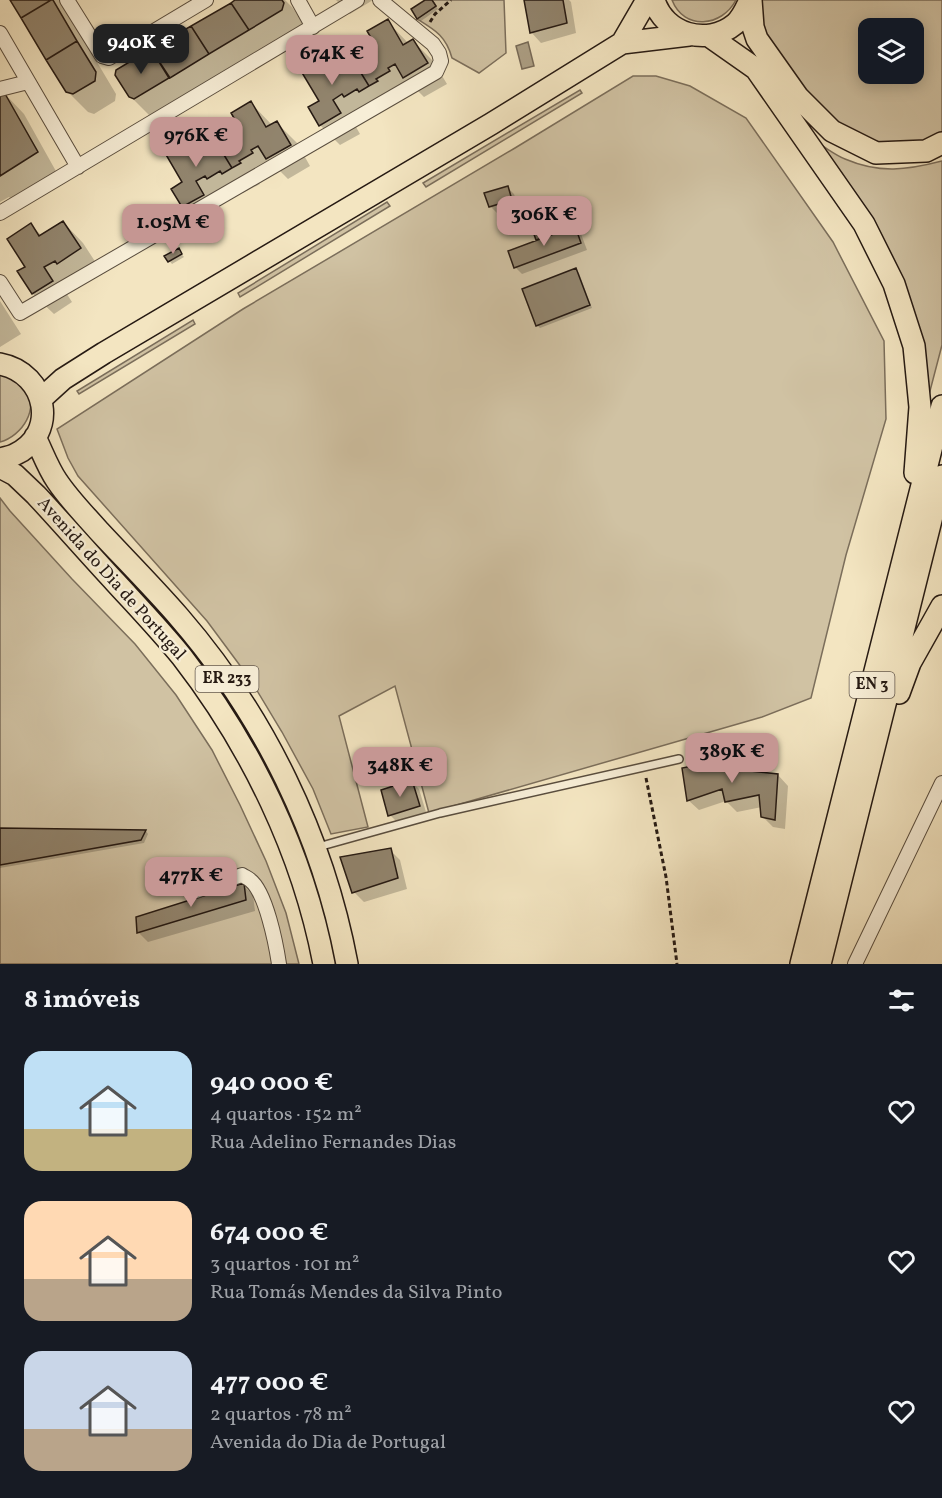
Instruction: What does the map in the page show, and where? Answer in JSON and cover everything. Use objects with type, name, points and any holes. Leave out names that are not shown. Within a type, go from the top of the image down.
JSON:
[{"type":"main road","points":[[622,44],[647,0]]},
{"type":"main road","points":[[654,0],[664,19],[675,29],[699,35],[756,69],[864,224],[894,284],[914,346],[920,407],[911,531]]},
{"type":"main road","points":[[37,391],[63,379],[622,44],[660,37],[723,31],[745,12],[751,0]]},
{"type":"main road","points":[[751,0],[753,27],[757,39],[798,97],[832,131],[876,153],[926,151],[942,143]]},
{"type":"main road","points":[[0,364],[23,373],[37,391],[42,412],[35,437],[14,455],[0,459]]},
{"type":"main road","name":"EN 3","points":[[801,964],[942,406]]},
{"type":"main road","name":"Avenida do Dia de Portugal","points":[[35,437],[56,480],[72,501],[204,646],[261,731],[291,788],[316,847],[334,905],[347,964]]},
{"type":"main road","name":"Avenida do Dia de Portugal","points":[[0,467],[15,475],[36,495],[161,632],[216,704],[260,779],[277,816],[293,855],[312,914],[324,964]]},
{"type":"main road","name":"EN 3","points":[[820,964],[942,476]]},
{"type":"main road","points":[[860,801],[910,663],[942,606]]},
{"type":"street","points":[[67,0],[102,56],[109,58],[206,0]]},
{"type":"street","points":[[298,0],[313,27]]},
{"type":"street","points":[[0,213],[357,0]]},
{"type":"street","points":[[0,282],[20,313],[435,72],[441,61],[434,44],[380,0]]},
{"type":"street","points":[[0,33],[78,167]]},
{"type":"street","points":[[0,89],[28,82]]},
{"type":"street","points":[[855,964],[942,783]]},
{"type":"street","points":[[196,891],[242,875],[252,881],[265,905],[279,964]]},
{"type":"lane","points":[[316,847],[440,813],[679,759]]},
{"type":"path","points":[[644,768],[666,877],[677,964]]},
{"type":"shaded area","points":[[432,0],[504,0],[506,53],[479,73],[452,58],[447,44],[439,34],[417,19],[436,6]]},
{"type":"shaded area","points":[[672,0],[736,0],[722,16],[703,22],[685,17]]},
{"type":"shaded area","points":[[751,0],[942,0],[942,143],[876,153],[832,131],[757,39]]},
{"type":"shaded area","points":[[528,42],[534,66],[522,69],[516,46]]},
{"type":"shaded area","points":[[633,76],[656,76],[690,86],[746,118],[833,242],[884,341],[886,419],[846,555],[811,698],[762,717],[429,813],[395,686],[339,716],[368,827],[331,834],[313,789],[250,679],[207,621],[78,476],[57,429],[243,309]]},
{"type":"shaded area","points":[[580,90],[582,93],[426,187],[423,183]]},
{"type":"shaded area","points":[[821,145],[845,159],[882,169],[917,167],[942,161],[942,345],[930,391],[914,346]]},
{"type":"shaded area","points":[[387,202],[390,206],[240,297],[238,293]]},
{"type":"shaded area","points":[[193,320],[195,324],[79,394],[77,391]]},
{"type":"shaded area","points":[[0,373],[9,376],[24,387],[31,404],[27,420],[22,427],[8,439],[0,442]]},
{"type":"shaded area","points":[[53,492],[142,590],[138,594],[48,495]]},
{"type":"shaded area","points":[[0,498],[72,579],[135,644],[176,695],[212,750],[266,861],[286,913],[299,964],[0,964]]},
{"type":"shaded area","points":[[152,601],[197,656],[250,733],[267,762],[296,823],[292,825],[149,604]]},
{"type":"building","points":[[10,0],[51,0],[21,18]]},
{"type":"building","points":[[51,0],[77,41],[46,60],[21,18]]},
{"type":"building","points":[[235,0],[282,0],[284,3],[282,10],[249,30],[231,3]]},
{"type":"building","points":[[425,0],[432,0],[436,6],[417,19],[411,9]]},
{"type":"building","points":[[524,0],[563,0],[567,23],[530,33]]},
{"type":"building","points":[[231,3],[249,30],[209,54],[191,26]]},
{"type":"building","points":[[388,19],[403,45],[413,39],[428,63],[403,78],[395,64],[388,68],[390,71],[369,86],[350,55],[373,41],[367,31]]},
{"type":"building","points":[[191,26],[209,54],[170,78],[151,49]]},
{"type":"building","points":[[77,41],[96,72],[95,81],[73,94],[66,92],[46,60]]},
{"type":"building","points":[[151,49],[169,78],[134,99],[129,97],[115,75],[116,70]]},
{"type":"building","points":[[350,55],[369,86],[359,92],[357,89],[344,97],[342,94],[333,100],[341,113],[319,126],[308,107],[319,101],[301,71],[320,60],[326,69]]},
{"type":"building","points":[[4,92],[38,152],[0,176],[0,94]]},
{"type":"building","points":[[251,101],[266,127],[277,121],[291,145],[266,159],[258,146],[251,150],[253,153],[232,168],[213,137],[237,123],[231,113]]},
{"type":"building","points":[[213,137],[232,168],[222,174],[220,171],[207,179],[205,176],[196,181],[204,195],[182,207],[171,189],[182,182],[165,153],[184,141],[189,151]]},
{"type":"building","points":[[508,186],[512,200],[489,207],[484,193]]},
{"type":"building","points":[[553,212],[559,232],[536,240],[529,220]]},
{"type":"building","points":[[63,221],[81,248],[57,264],[55,261],[44,267],[53,281],[32,294],[17,271],[25,267],[7,239],[31,223],[39,236]]},
{"type":"building","points":[[575,226],[581,243],[514,268],[508,251]]},
{"type":"building","points":[[179,248],[182,254],[168,262],[164,256]]},
{"type":"building","points":[[576,268],[590,305],[536,326],[522,289]]},
{"type":"building","points":[[737,757],[741,770],[778,774],[775,820],[761,817],[759,795],[725,802],[722,789],[687,801],[682,768]]},
{"type":"building","points":[[412,780],[420,806],[388,816],[381,790]]},
{"type":"building","points":[[0,828],[146,830],[141,840],[0,865]]},
{"type":"building","points":[[391,848],[398,878],[352,893],[340,857]]},
{"type":"building","points":[[244,883],[246,900],[137,933],[136,917]]}]
